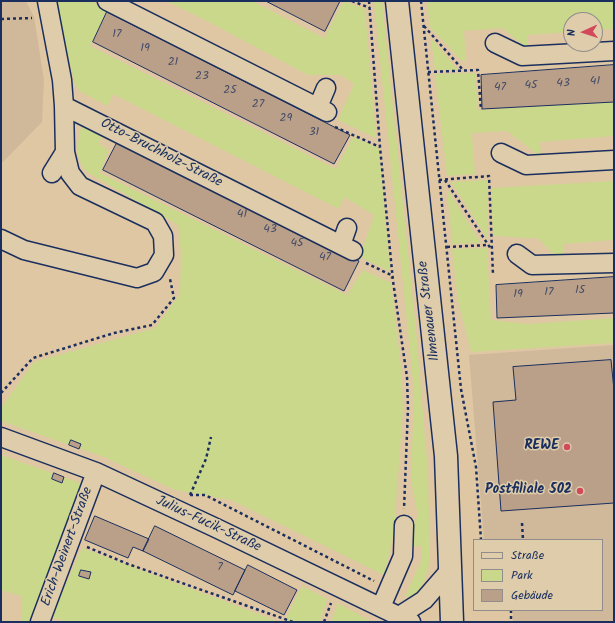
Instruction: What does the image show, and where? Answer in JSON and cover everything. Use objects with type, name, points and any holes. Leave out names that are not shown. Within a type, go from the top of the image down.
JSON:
[{"type":"main road","name":"Ilmenauer Straße","points":[[397,1],[446,456],[452,622]]},
{"type":"street","points":[[107,1],[322,109],[326,88]]},
{"type":"street","points":[[1,239],[24,250],[137,278],[154,272],[164,255],[163,236],[155,222],[80,186],[70,173],[65,152],[62,80],[48,9]]},
{"type":"street","points":[[495,43],[522,56],[614,51]]},
{"type":"street","name":"Otto-Bruchholz-Straße","points":[[64,106],[347,248]]},
{"type":"street","points":[[52,173],[65,152]]},
{"type":"street","points":[[501,153],[526,165],[614,160]]},
{"type":"street","points":[[347,228],[347,248]]},
{"type":"street","points":[[517,254],[532,265],[614,263]]},
{"type":"street","name":"Julius-Fucik-Straße","points":[[1,437],[96,472],[405,619]]},
{"type":"street","name":"Erich-Weinert-Straße","points":[[40,622],[96,472]]},
{"type":"street","points":[[381,607],[403,556],[404,525]]},
{"type":"street","points":[[405,619],[451,569]]},
{"type":"path","points":[[352,1],[370,8]]},
{"type":"path","points":[[369,1],[380,147],[393,281],[408,400],[404,525]]},
{"type":"path","points":[[421,1],[461,390],[476,467],[481,539]]},
{"type":"path","points":[[1,19],[48,9]]},
{"type":"path","points":[[424,26],[464,71]]},
{"type":"path","points":[[428,72],[478,70],[481,110]]},
{"type":"path","points":[[322,109],[331,125],[380,147]]},
{"type":"path","points":[[440,180],[489,176],[493,275]]},
{"type":"path","points":[[445,180],[492,250]]},
{"type":"path","points":[[446,248],[489,245]]},
{"type":"path","points":[[347,248],[360,260],[391,275],[393,281]]},
{"type":"path","points":[[1,393],[33,358],[114,333],[152,325],[174,298],[164,255]]},
{"type":"path","points":[[190,495],[206,459],[211,437]]},
{"type":"path","points":[[522,523],[523,539]]},
{"type":"path","points":[[71,540],[128,564],[293,622]]},
{"type":"path","points":[[511,611],[511,622]]},
{"type":"shaded area","points":[[1,1],[26,1],[34,17],[44,80],[42,122],[1,164]]},
{"type":"shaded area","points":[[614,345],[614,622],[513,622],[513,611],[603,611],[603,539],[484,539],[469,355]]},
{"type":"green space","points":[[56,1],[90,1],[108,10],[90,46],[336,169],[353,137],[379,148],[389,271],[360,257],[374,215],[344,197],[339,209],[113,94],[108,106],[81,92],[75,85]]},
{"type":"green space","points":[[166,1],[252,1],[324,38],[344,1],[365,9],[376,138],[338,120],[354,84],[341,75],[308,75]]},
{"type":"green space","points":[[374,1],[382,1],[415,320],[428,473],[430,562],[424,582],[415,596],[405,597],[422,559],[422,546],[411,546],[411,528],[418,516],[411,480],[414,391]]},
{"type":"green space","points":[[427,1],[614,1],[614,29],[603,30],[603,12],[563,12],[563,33],[527,35],[528,49],[502,28],[464,31],[466,61],[462,61],[430,27]]},
{"type":"green space","points":[[431,38],[458,70],[435,70]]},
{"type":"green space","points":[[475,73],[478,110],[614,102],[614,136],[540,142],[541,157],[507,131],[472,133],[475,174],[447,176],[435,74]]},
{"type":"green space","points":[[82,123],[103,133],[99,144],[109,150],[100,173],[347,295],[363,270],[391,283],[401,367],[403,408],[394,532],[384,575],[231,500],[175,490],[104,457],[1,421],[1,408],[34,362],[155,328],[180,294],[181,252],[178,225],[87,172],[78,155],[78,143]]},
{"type":"green space","points":[[487,180],[488,239],[451,182]]},
{"type":"green space","points":[[614,181],[614,240],[563,244],[563,258],[558,259],[538,238],[493,236],[491,188]]},
{"type":"green space","points":[[447,189],[481,243],[452,244]]},
{"type":"green space","points":[[487,248],[491,320],[528,324],[614,318],[614,343],[471,352],[458,301],[452,249]]},
{"type":"green space","points":[[1,455],[86,485],[35,622],[22,622],[21,596],[1,590]]},
{"type":"green space","points":[[82,548],[280,622],[68,622],[51,617]]},
{"type":"green space","points":[[302,586],[327,599],[320,622],[284,622]]},
{"type":"green space","points":[[338,603],[372,622],[331,622]]},
{"type":"building","points":[[266,1],[340,1],[325,31]]},
{"type":"building","points":[[107,12],[350,135],[334,164],[93,42]]},
{"type":"building","points":[[614,65],[614,102],[482,109],[481,75]]},
{"type":"building","points":[[119,139],[359,261],[344,291],[103,170]]},
{"type":"building","points":[[614,277],[614,313],[497,318],[496,285]]},
{"type":"building","points":[[611,360],[614,390],[614,503],[501,511],[493,402],[516,400],[513,367]]},
{"type":"building","points":[[71,440],[81,444],[79,449],[69,445]]},
{"type":"building","points":[[54,473],[64,477],[62,483],[52,479]]},
{"type":"building","points":[[95,516],[149,539],[143,551],[133,547],[128,558],[85,540]]},
{"type":"building","points":[[155,526],[245,570],[233,595],[143,551]]},
{"type":"building","points":[[248,565],[297,590],[284,615],[235,591]]},
{"type":"building","points":[[81,570],[91,572],[89,579],[79,576]]},
{"type":"place","name":"REWE","points":[[567,447]]},
{"type":"place","name":"Postfiliale 502","points":[[580,491]]}]
